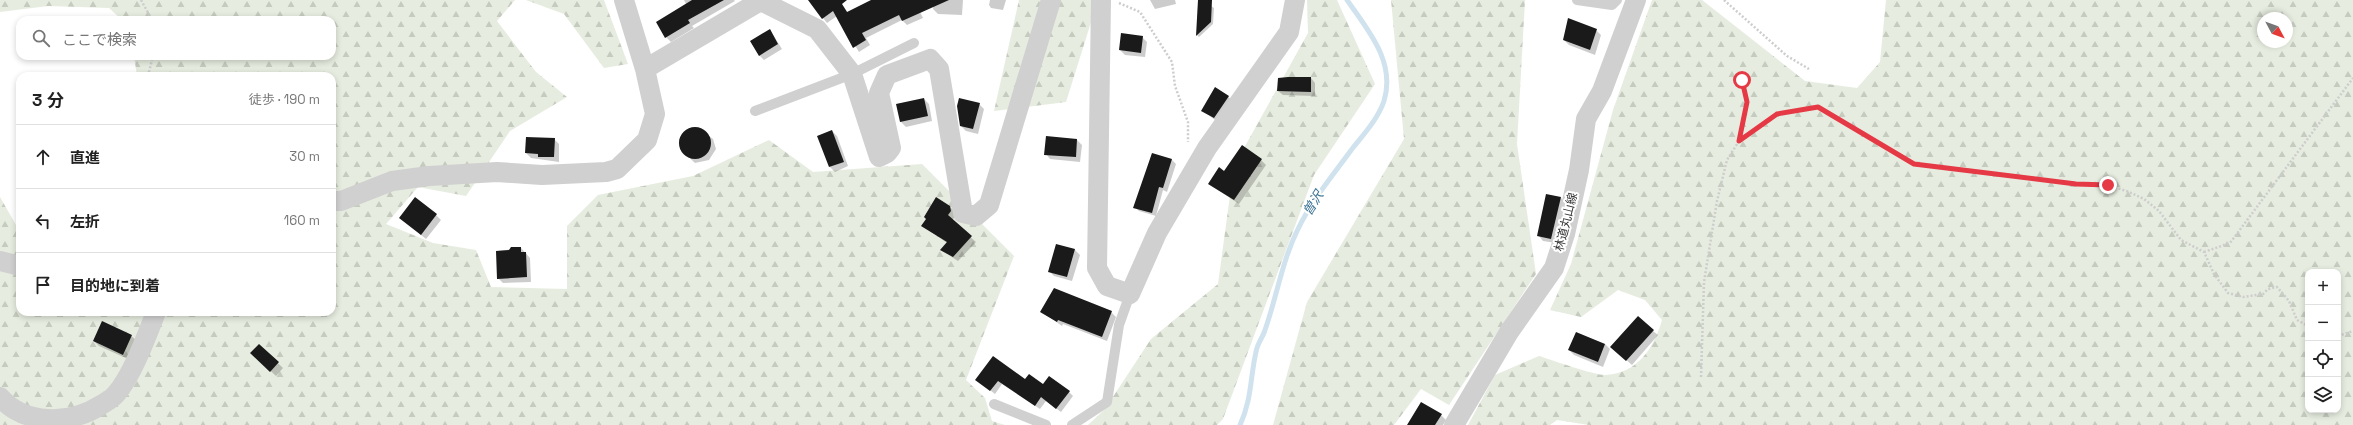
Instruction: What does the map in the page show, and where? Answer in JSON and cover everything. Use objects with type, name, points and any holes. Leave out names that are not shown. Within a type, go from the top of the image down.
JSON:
[{"type":"street","points":[[336,201],[341,201],[392,181],[429,176],[497,172],[542,175],[606,172],[617,168],[648,140],[655,114],[645,69],[624,0]]},
{"type":"street","points":[[645,69],[762,0],[817,29],[852,74],[879,157],[887,154],[891,148],[879,93],[887,75],[930,59],[939,69],[963,213],[976,216],[989,205],[1051,0]]},
{"type":"street","points":[[1101,0],[1097,268],[1107,286],[1130,294],[1157,233],[1208,148],[1289,32],[1295,0]]},
{"type":"street","name":"林道丸山線","points":[[1454,425],[1509,332],[1554,268],[1565,234],[1579,170],[1586,119],[1602,91],[1636,0]]},
{"type":"street","points":[[0,261],[16,265]]},
{"type":"street","points":[[0,397],[8,408],[33,420],[64,422],[90,412],[116,395],[135,361],[154,316]]},
{"type":"lane","points":[[1577,0],[1612,4],[1617,0]]},
{"type":"lane","points":[[755,111],[852,74],[914,42]]},
{"type":"lane","points":[[1072,425],[1107,402],[1118,325],[1130,294]]},
{"type":"lane","points":[[994,404],[1046,425]]},
{"type":"path","points":[[141,0],[150,16]]},
{"type":"path","points":[[1113,0],[1140,12],[1172,62],[1175,86],[1188,122],[1188,145]]},
{"type":"path","points":[[1724,0],[1787,56],[1808,68]]},
{"type":"path","points":[[149,72],[152,60]]},
{"type":"path","points":[[2204,252],[2230,243],[2353,78]]},
{"type":"path","points":[[1701,377],[1704,282],[1718,201],[1727,160],[1739,141],[1747,102],[1742,80]]},
{"type":"path","points":[[1739,141],[1777,114],[1818,107],[1914,164],[2076,184],[2108,185],[2144,199],[2159,211],[2180,240],[2204,252],[2214,274],[2228,293],[2243,297],[2263,294],[2268,289],[2277,287],[2289,301],[2297,320],[2305,324]]},
{"type":"path","points":[[2341,335],[2353,331]]},
{"type":"green space","points":[[0,0],[515,0],[497,21],[536,72],[567,97],[510,131],[466,196],[418,187],[386,224],[433,243],[476,250],[491,287],[567,289],[567,226],[598,195],[693,176],[769,140],[813,172],[922,164],[1014,256],[966,380],[985,398],[992,421],[1005,425],[0,425],[0,197],[16,225],[16,316],[336,316],[336,72],[136,72],[135,60],[336,60],[336,16],[118,16],[109,8],[48,6],[0,12]]},
{"type":"green space","points":[[526,0],[604,0],[628,64],[604,68],[564,14]]},
{"type":"green space","points":[[1019,0],[1098,0],[1066,102],[994,111]]},
{"type":"green space","points":[[1307,0],[1337,0],[1375,84],[1314,175],[1223,419],[1217,425],[1088,425],[1105,409],[1151,339],[1218,284],[1234,166],[1308,33]]},
{"type":"green space","points":[[1391,0],[1525,0],[1517,144],[1536,274],[1449,405],[1421,389],[1394,425],[1273,425],[1307,302],[1404,139]]},
{"type":"green space","points":[[1652,0],[1702,0],[1805,81],[1857,88],[1880,62],[1886,0],[2353,0],[2353,425],[1589,425],[1557,420],[1550,425],[1468,425],[1495,375],[1539,356],[1593,373],[1606,375],[1627,370],[1636,364],[1649,349],[1659,330],[1662,320],[1645,300],[1618,290],[1581,317],[1550,310],[1571,264],[1613,110]]},
{"type":"building","points":[[692,0],[724,0],[688,20],[690,23],[665,38],[656,22]]},
{"type":"building","points":[[808,0],[847,0],[842,4],[847,12],[871,0],[949,0],[902,21],[899,15],[862,33],[866,40],[853,48],[833,11],[822,19]]},
{"type":"building","points":[[1198,0],[1212,0],[1211,22],[1196,36]]},
{"type":"building","points":[[1568,18],[1597,29],[1590,50],[1563,40]]},
{"type":"building","points":[[770,29],[778,44],[759,56],[750,41]]},
{"type":"building","points":[[1121,33],[1143,36],[1141,53],[1119,50]]},
{"type":"building","points":[[1311,77],[1311,92],[1277,91],[1278,78]]},
{"type":"building","points":[[1215,87],[1229,96],[1214,118],[1201,111]]},
{"type":"building","points":[[924,98],[928,116],[900,122],[896,104]]},
{"type":"building","points":[[959,98],[980,103],[973,129],[960,126],[957,106]]},
{"type":"building","points":[[692,127],[698,127],[708,134],[711,143],[710,149],[704,156],[698,159],[692,159],[682,152],[679,146],[679,140],[686,130]]},
{"type":"building","points":[[832,130],[844,162],[829,167],[817,136]]},
{"type":"building","points":[[1046,136],[1077,139],[1076,157],[1044,155]]},
{"type":"building","points":[[526,137],[555,138],[554,157],[538,157],[538,154],[525,153]]},
{"type":"building","points":[[1242,145],[1262,159],[1234,200],[1208,184],[1219,167],[1224,171]]},
{"type":"building","points":[[1152,153],[1172,159],[1163,188],[1159,187],[1152,213],[1133,208]]},
{"type":"building","points":[[1546,194],[1561,197],[1551,239],[1537,236]]},
{"type":"building","points":[[415,197],[437,214],[421,235],[399,218]]},
{"type":"building","points":[[936,197],[950,206],[951,211],[948,215],[972,236],[953,257],[940,250],[947,242],[921,226],[926,219],[924,217]]},
{"type":"building","points":[[1056,244],[1075,249],[1067,277],[1048,272]]},
{"type":"building","points":[[511,247],[521,247],[521,252],[526,252],[527,277],[497,279],[496,251],[509,250]]},
{"type":"building","points":[[1054,288],[1112,311],[1102,337],[1058,320],[1057,322],[1040,312]]},
{"type":"building","points":[[1638,316],[1654,330],[1626,361],[1610,347]]},
{"type":"building","points":[[102,321],[132,335],[123,355],[93,341]]},
{"type":"building","points":[[1576,332],[1605,344],[1598,362],[1568,350]]},
{"type":"building","points":[[259,344],[279,362],[270,372],[250,353]]},
{"type":"building","points":[[993,356],[1025,379],[1029,374],[1043,384],[1049,376],[1070,391],[1056,409],[1041,397],[1035,406],[998,381],[990,391],[975,380]]},
{"type":"building","points":[[1421,402],[1442,414],[1435,425],[1407,425]]},
{"type":"waterway","name":"曽沢","points":[[1240,425],[1247,406],[1257,349],[1265,330],[1292,241],[1316,198],[1370,126],[1384,101],[1387,87],[1383,60],[1371,35],[1347,0]]},
{"type":"route","points":[[1742,80],[1747,102],[1739,141],[1777,114],[1818,107],[1914,164],[2076,184],[2108,185]]}]
